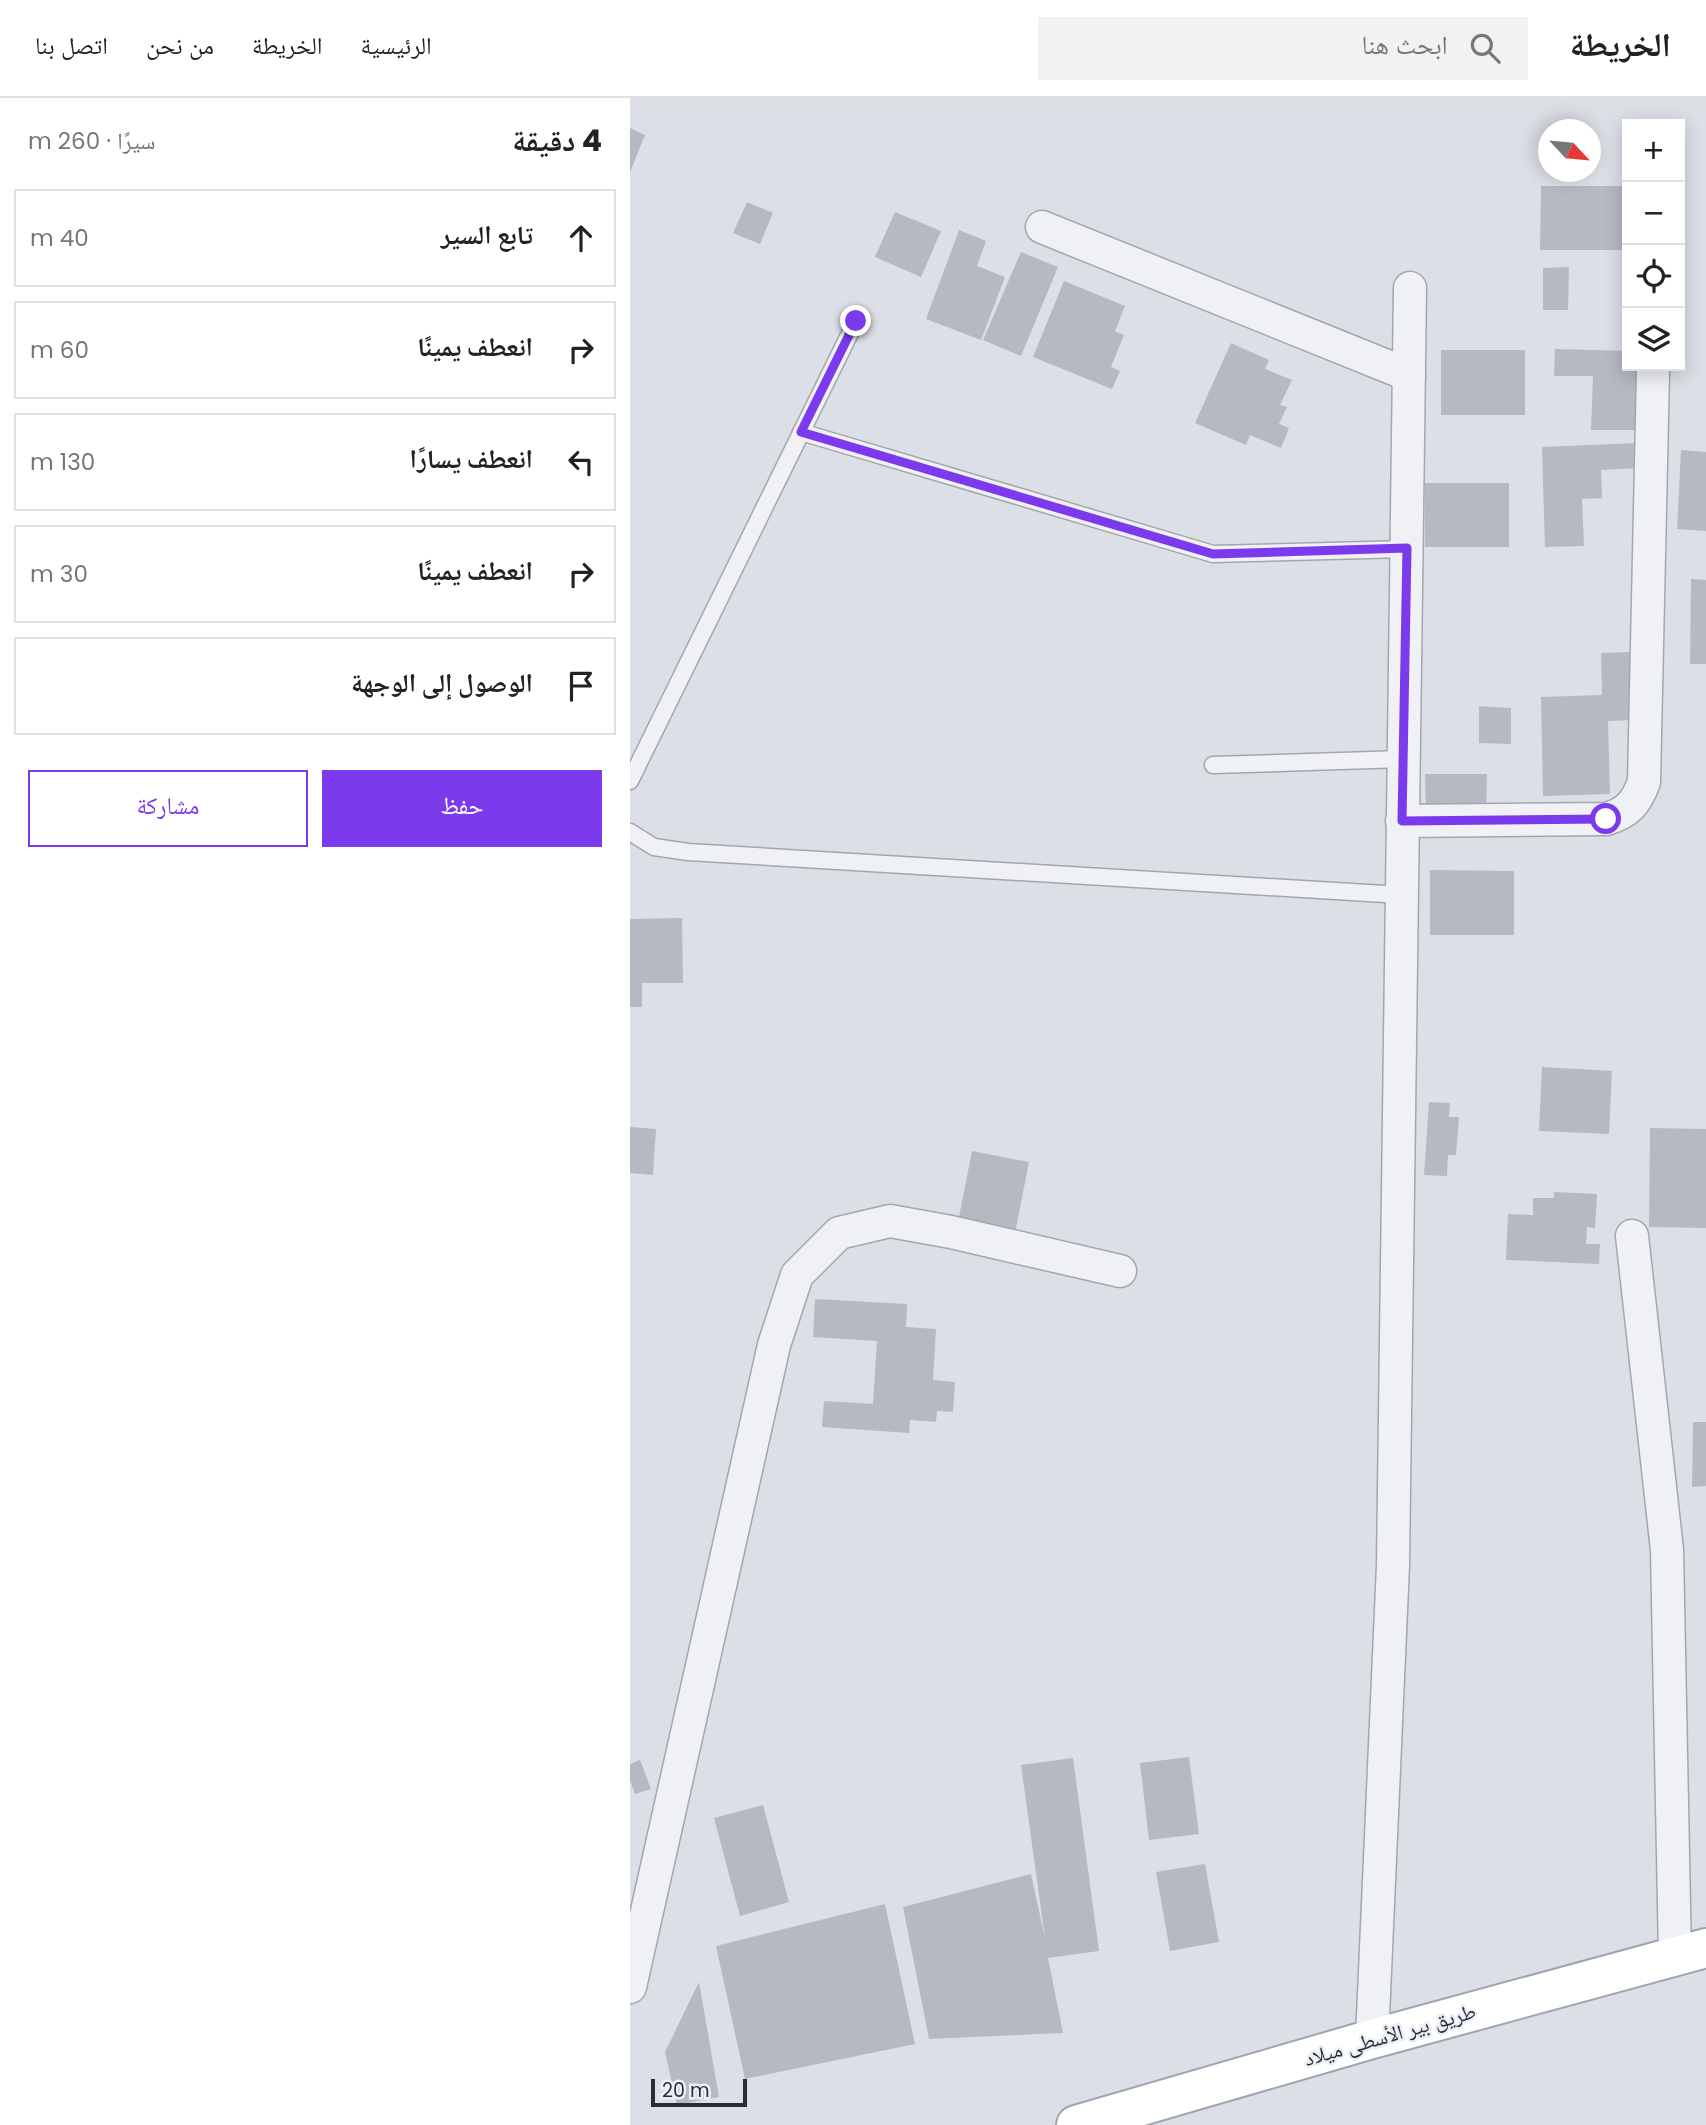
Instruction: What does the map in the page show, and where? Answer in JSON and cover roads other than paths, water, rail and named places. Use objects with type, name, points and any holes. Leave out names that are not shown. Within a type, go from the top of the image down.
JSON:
[{"type":"main road","name":"طريق بير الأسطى ميلاد","points":[[1076,2125],[1371,2039],[1691,1952]]},
{"type":"street","points":[[1042,227],[1409,374]]},
{"type":"street","points":[[1371,2039],[1393,1565],[1410,288]]},
{"type":"street","points":[[1402,821],[1606,819],[1621,815],[1636,802],[1644,782],[1653,373]]},
{"type":"street","points":[[630,1987],[774,1345],[797,1275],[839,1233],[890,1221],[951,1232],[1120,1271]]},
{"type":"street","points":[[1632,1236],[1668,1550],[1691,1952]]},
{"type":"lane","points":[[630,780],[856,321]]},
{"type":"lane","points":[[801,432],[1213,554],[1407,548]]},
{"type":"lane","points":[[1213,765],[1403,759]]},
{"type":"lane","points":[[630,832],[653,847],[688,852],[1401,895]]}]
